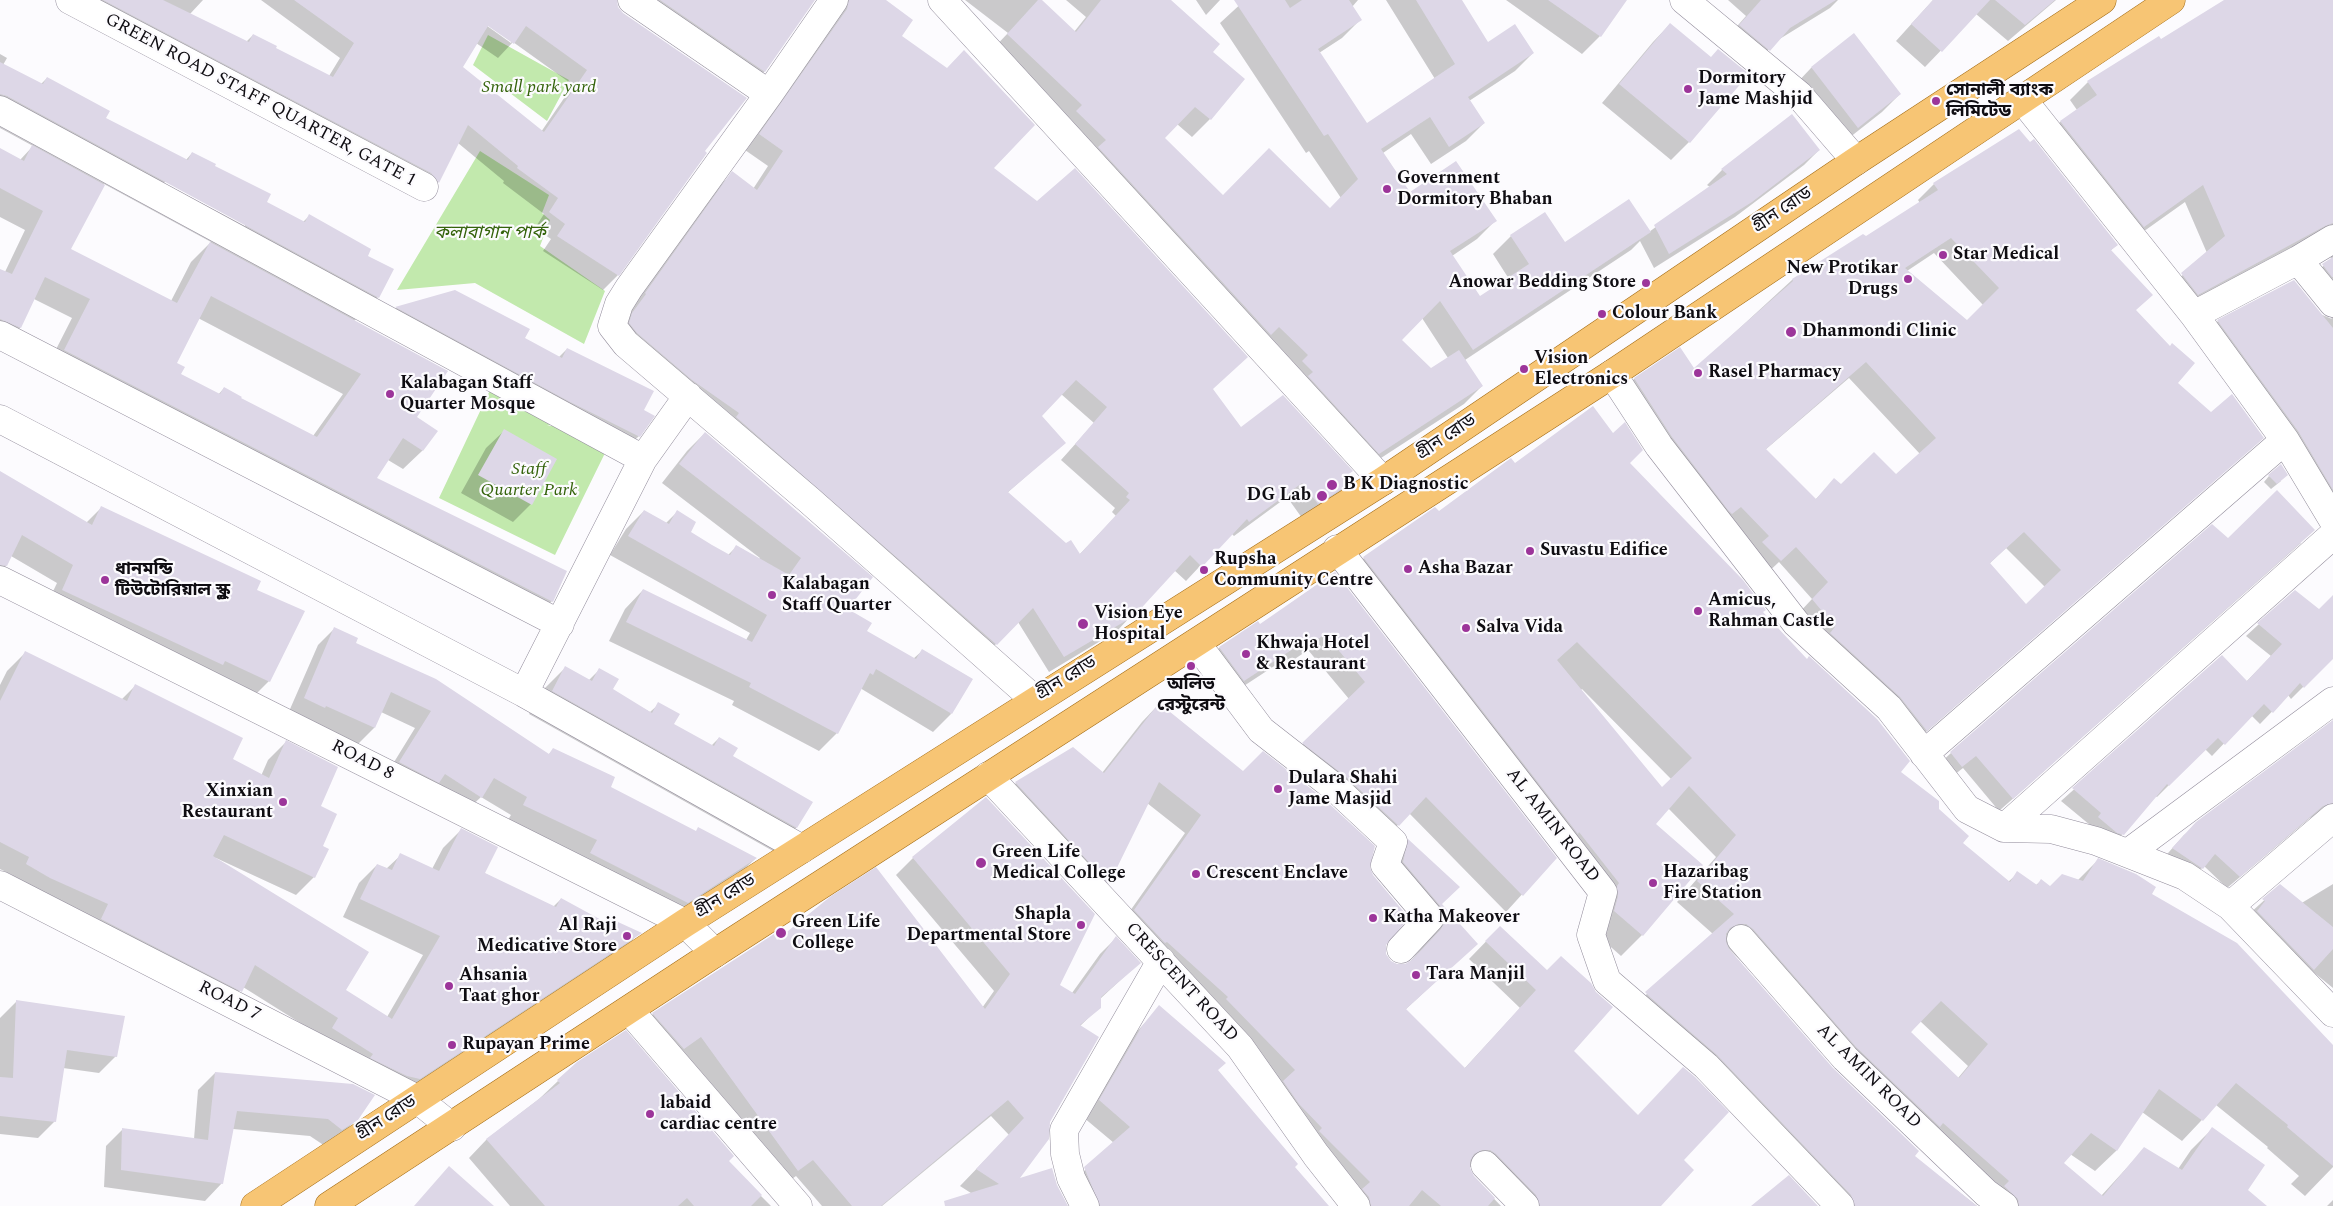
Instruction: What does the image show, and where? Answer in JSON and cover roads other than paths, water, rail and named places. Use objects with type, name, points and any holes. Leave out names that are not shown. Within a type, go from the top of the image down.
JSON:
[{"type":"main road","name":"গ্রীন রোড","points":[[255,1206],[685,923],[1383,481],[1856,162],[2102,0]]},
{"type":"main road","name":"গ্রীন রোড","points":[[330,1206],[988,776],[1196,643],[1337,549],[1612,374],[2171,0]]},
{"type":"street","name":"GREEN ROAD STAFF QUARTER, GATE 1","points":[[70,0],[424,187]]},
{"type":"street","points":[[632,0],[769,94]]},
{"type":"street","points":[[834,0],[769,94],[629,288],[620,304],[612,326],[626,344],[1035,700]]},
{"type":"street","points":[[942,0],[1383,481]]},
{"type":"street","points":[[1684,0],[1799,95],[1856,162]]},
{"type":"street","points":[[2022,99],[2194,315],[2285,440],[2333,520]]},
{"type":"street","points":[[0,110],[643,459]]},
{"type":"street","points":[[2194,315],[2298,260],[2333,239]]},
{"type":"street","points":[[2298,260],[2333,303]]},
{"type":"street","points":[[0,335],[560,624]]},
{"type":"street","points":[[1612,374],[1658,446],[1796,623],[1824,651],[1884,703],[1967,809],[2004,828],[2051,829],[2096,841],[2185,876],[2230,906],[2333,1013]]},
{"type":"street","points":[[524,693],[643,459],[688,396]]},
{"type":"street","points":[[0,419],[524,693],[802,849]]},
{"type":"street","points":[[1924,754],[2285,440]]},
{"type":"street","points":[[2004,828],[2333,535]]},
{"type":"street","name":"AL AMIN ROAD","points":[[1337,549],[1603,892],[1591,935],[1607,981],[1706,1066],[1840,1206]]},
{"type":"street","name":"ROAD 8","points":[[0,580],[685,923],[716,953]]},
{"type":"street","points":[[1196,643],[1261,730],[1334,787],[1393,842],[1385,866],[1430,918],[1401,949]]},
{"type":"street","points":[[2128,853],[2333,701]]},
{"type":"street","name":"CRESCENT ROAD","points":[[988,776],[1240,1047],[1316,1155],[1356,1206]]},
{"type":"street","points":[[2230,906],[2333,818]]},
{"type":"street","name":"ROAD 7","points":[[0,884],[418,1099],[452,1128]]},
{"type":"street","name":"AL AMIN ROAD","points":[[1740,939],[1845,1058],[1986,1193],[2004,1206]]},
{"type":"street","points":[[1085,1206],[1071,1178],[1065,1154],[1064,1130],[1162,961]]},
{"type":"street","points":[[629,1010],[798,1206]]},
{"type":"street","points":[[1485,1165],[1525,1206]]},
{"type":"place","name":"Dormitory Jame Mashjid","points":[[1688,89]]},
{"type":"place","name":"সোনালী ব্যাংক লিমিটেড","points":[[1936,101]]},
{"type":"place","name":"Government Dormitory Bhaban","points":[[1387,189]]},
{"type":"place","name":"Star Medical","points":[[1943,255]]},
{"type":"place","name":"New Protikar Drugs","points":[[1908,279]]},
{"type":"place","name":"Anowar Bedding Store","points":[[1646,283]]},
{"type":"place","name":"Colour Bank","points":[[1602,314]]},
{"type":"place","name":"Dhanmondi Clinic","points":[[1791,332]]},
{"type":"place","name":"Vision Electronics","points":[[1524,369]]},
{"type":"place","name":"Rasel Pharmacy","points":[[1698,373]]},
{"type":"place","name":"Kalabagan Staff Quarter Mosque","points":[[390,394]]},
{"type":"place","name":"B K Diagnostic","points":[[1332,485]]},
{"type":"place","name":"DG Lab","points":[[1322,496]]},
{"type":"place","name":"Suvastu Edifice","points":[[1530,551]]},
{"type":"place","name":"Asha Bazar","points":[[1408,569]]},
{"type":"place","name":"Rupsha Community Centre","points":[[1204,570]]},
{"type":"place","name":"ধানমন্ডি টিউটোরিয়াল স্কুল","points":[[105,580]]},
{"type":"place","name":"Kalabagan Staff Quarter","points":[[772,595]]},
{"type":"place","name":"Amicus, Rahman Castle","points":[[1698,611]]},
{"type":"place","name":"Vision Eye Hospital","points":[[1083,624]]},
{"type":"place","name":"Salva Vida","points":[[1466,628]]},
{"type":"place","name":"Khwaja Hotel & Restaurant","points":[[1246,654]]},
{"type":"place","name":"অলিভ রেস্টুরেন্ট","points":[[1191,666]]},
{"type":"place","name":"Dulara Shahi Jame Masjid","points":[[1278,789]]},
{"type":"place","name":"Xinxian Restaurant","points":[[283,802]]},
{"type":"place","name":"Green Life Medical College","points":[[981,863]]},
{"type":"place","name":"Crescent Enclave","points":[[1196,874]]},
{"type":"place","name":"Hazaribag Fire Station","points":[[1653,883]]},
{"type":"place","name":"Katha Makeover","points":[[1373,918]]},
{"type":"place","name":"Shapla Departmental Store","points":[[1081,925]]},
{"type":"place","name":"Green Life College","points":[[781,933]]},
{"type":"place","name":"Al Raji Medicative Store","points":[[627,936]]},
{"type":"place","name":"Tara Manjil","points":[[1416,975]]},
{"type":"place","name":"Ahsania Taat ghor","points":[[449,986]]},
{"type":"place","name":"Rupayan Prime","points":[[452,1045]]},
{"type":"place","name":"labaid cardiac centre","points":[[650,1114]]},
{"type":"park label","name":"Small park yard","points":[[539,88]]},
{"type":"park label","name":"কলাবাগান পার্ক","points":[[490,234]]},
{"type":"park label","name":"Staff Quarter Park","points":[[529,480]]}]
